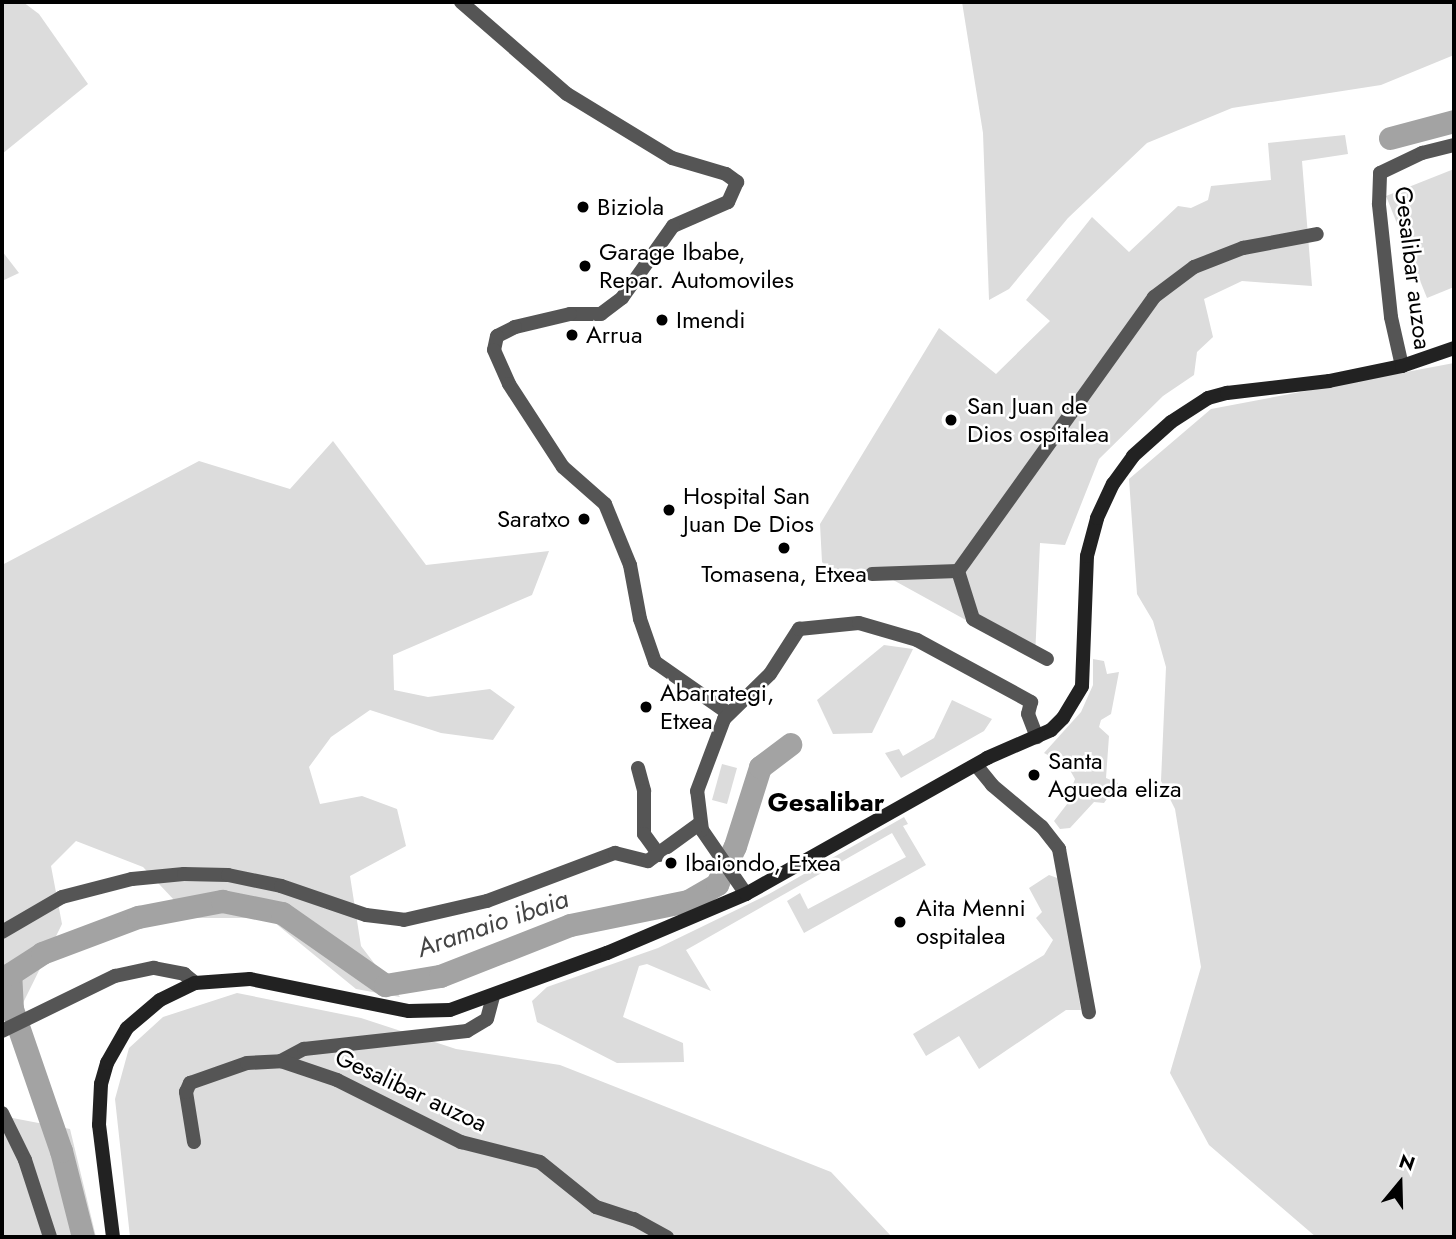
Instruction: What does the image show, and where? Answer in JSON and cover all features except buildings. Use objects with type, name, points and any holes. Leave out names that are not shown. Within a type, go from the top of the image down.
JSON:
[{"type":"main road","points":[[113,1237],[99,1125],[107,1063],[142,1012],[195,984],[221,979],[280,982],[409,1011],[450,1010],[493,997],[746,894],[976,765],[1037,737],[1063,718],[1080,696],[1085,661],[1087,556],[1102,503],[1133,456],[1171,422],[1208,398],[1402,366],[1454,348]]},
{"type":"street","points":[[461,2],[567,94],[672,158],[726,174],[737,182],[728,202],[673,226],[622,298],[601,314],[570,314],[516,327],[497,336],[494,350],[509,384],[563,467],[605,504],[630,565],[640,619],[655,662],[728,713]]},
{"type":"street","name":"Gesalibar auzoa","points":[[1402,366],[1391,317],[1378,204],[1380,173],[1422,153],[1454,145]]},
{"type":"street","points":[[958,571],[1154,297],[1194,267],[1243,248],[1317,234]]},
{"type":"street","points":[[872,574],[958,571]]},
{"type":"street","points":[[958,571],[973,619],[1047,659]]},
{"type":"street","points":[[746,894],[699,824],[697,791],[728,713],[770,674],[799,629],[859,623],[917,640],[1031,702],[1028,714],[1037,737]]},
{"type":"street","points":[[976,765],[992,785],[1042,827],[1059,849],[1089,1013]]},
{"type":"street","points":[[638,768],[644,791],[644,834],[654,858]]},
{"type":"street","points":[[2,932],[62,897],[132,879],[228,875],[281,886],[366,915],[404,920],[487,901],[615,853],[654,858],[699,824]]},
{"type":"street","points":[[2,1031],[115,976],[154,968],[184,974],[195,984]]},
{"type":"street","name":"Gesalibar auzoa","points":[[281,1061],[304,1049],[467,1031],[488,1019],[493,997]]},
{"type":"street","name":"Gesalibar auzoa","points":[[194,1142],[186,1091],[190,1083],[247,1063],[281,1061],[337,1080],[461,1142],[540,1162],[596,1207],[634,1220],[667,1237]]},
{"type":"street","points":[[2,1113],[25,1160],[50,1237]]},
{"type":"shaded area","points":[[2,2],[23,2],[39,14],[88,84],[2,154]]},
{"type":"shaded area","points":[[962,2],[1454,2],[1454,55],[1381,85],[1232,108],[1147,143],[1068,218],[1009,289],[989,300],[983,133]]},
{"type":"shaded area","points":[[1345,135],[1348,154],[1302,161],[1312,286],[1242,281],[1204,299],[1213,337],[1197,352],[1194,375],[1163,396],[1099,459],[1065,545],[1040,543],[1035,658],[875,570],[828,569],[822,562],[820,524],[939,328],[996,374],[1050,321],[1026,300],[1092,217],[1129,252],[1178,206],[1191,208],[1208,200],[1211,186],[1271,180],[1268,143]]},
{"type":"shaded area","points":[[1454,169],[1454,287],[1427,298],[1386,196]]},
{"type":"shaded area","points":[[2,251],[19,273],[2,281]]},
{"type":"shaded area","points":[[1454,363],[1454,1237],[1316,1237],[1209,1145],[1170,1073],[1201,967],[1175,809],[1161,781],[1166,667],[1153,621],[1137,594],[1129,479],[1211,409]]},
{"type":"shaded area","points":[[333,441],[426,565],[549,551],[532,595],[393,655],[394,690],[428,697],[490,689],[515,707],[493,740],[441,733],[370,710],[331,737],[309,767],[320,804],[362,796],[397,809],[406,846],[350,876],[361,946],[400,997],[356,989],[269,918],[191,918],[143,867],[76,841],[51,866],[62,924],[23,1003],[2,1013],[2,565],[199,461],[290,489]]},
{"type":"shaded area","points":[[884,645],[913,649],[872,733],[833,734],[817,700]]},
{"type":"shaded area","points":[[1093,659],[1104,661],[1107,674],[1119,672],[1111,714],[1101,720],[1099,727],[1109,736],[1106,778],[1118,783],[1104,803],[1094,802],[1070,828],[1060,829],[1054,821],[1074,795],[1070,792],[1075,779],[1067,765],[1044,753],[1081,712],[1093,685]]},
{"type":"shaded area","points":[[952,700],[992,719],[984,731],[901,778],[885,753],[899,749],[903,756],[934,738]]},
{"type":"shaded area","points":[[722,764],[737,768],[727,804],[712,800]]},
{"type":"shaded area","points":[[904,817],[908,824],[903,826],[926,865],[804,933],[787,901],[800,893],[808,909],[906,857],[892,833],[686,950],[711,991],[647,964],[639,966],[623,1017],[683,1043],[684,1062],[617,1063],[537,1022],[532,1001],[547,987],[658,948],[769,894]]},
{"type":"shaded area","points":[[1049,875],[1060,879],[1081,1010],[1066,1010],[979,1069],[959,1036],[926,1056],[913,1034],[1044,955],[1053,940],[1036,918],[1042,912],[1029,888]]},
{"type":"shaded area","points":[[237,993],[361,1018],[456,1049],[560,1065],[831,1172],[892,1237],[130,1237],[115,1099],[129,1048],[163,1017]]},
{"type":"shaded area","points":[[2,1116],[70,1129],[96,1237],[2,1237]]},
{"type":"waterway","name":"Aramaio ibaia","points":[[1390,138],[1454,121]]},
{"type":"waterway","name":"Aramaio ibaia","points":[[83,1237],[61,1151],[12,1009],[10,974],[42,953],[138,917],[222,901],[282,913],[385,985],[440,976],[570,925],[688,901],[717,884],[735,846],[760,767],[790,744]]},
{"type":"place","name":"Biziola","points":[[583,207]]},
{"type":"place","name":"Garage Ibabe, Repar. Automoviles","points":[[585,266]]},
{"type":"place","name":"Imendi","points":[[662,320]]},
{"type":"place","name":"Arrua","points":[[572,335]]},
{"type":"place","name":"San Juan de Dios ospitalea","points":[[951,420]]},
{"type":"place","name":"Hospital San Juan De Dios","points":[[669,510]]},
{"type":"place","name":"Saratxo","points":[[584,519]]},
{"type":"place","name":"Tomasena, Etxea","points":[[784,548]]},
{"type":"place","name":"Abarrategi, Etxea","points":[[646,707]]},
{"type":"place","name":"Santa Agueda eliza","points":[[1034,775]]},
{"type":"place","name":"Ibaiondo, Etxea","points":[[671,863]]},
{"type":"place","name":"Aita Menni ospitalea","points":[[900,922]]},
{"type":"district","name":"Gesalibar","points":[[826,803]]}]
